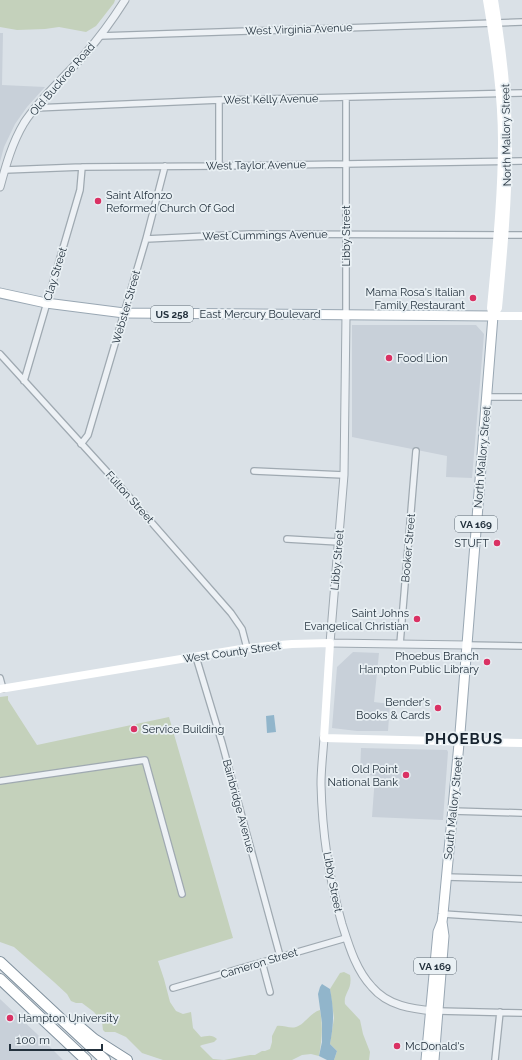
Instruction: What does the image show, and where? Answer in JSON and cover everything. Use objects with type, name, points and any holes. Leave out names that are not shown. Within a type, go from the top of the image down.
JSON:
[{"type":"highway","points":[[0,962],[105,1060]]},
{"type":"highway","points":[[0,978],[86,1060]]},
{"type":"highway","points":[[22,981],[55,1004],[87,1034],[127,1060]]},
{"type":"highway","points":[[58,1034],[80,1060]]},
{"type":"main road","name":"North Mallory Street","points":[[487,0],[494,23]]},
{"type":"main road","name":"North Mallory Street","points":[[466,645],[493,316],[498,308],[505,161],[503,94],[494,23],[494,0]]},
{"type":"main road","name":"East Mercury Boulevard","points":[[0,293],[46,303],[124,313],[522,316]]},
{"type":"main road","name":"West County Street","points":[[1,689],[246,648],[281,644],[330,643]]},
{"type":"main road","name":"Libby Street","points":[[324,738],[330,643]]},
{"type":"main road","name":"South Mallory Street","points":[[426,1060],[444,936],[443,918],[446,877],[459,741],[466,645]]},
{"type":"main road","points":[[324,738],[522,743]]},
{"type":"main road","name":"South Mallory Street","points":[[434,1010],[434,1060]]},
{"type":"street","name":"Old Buckroe Road","points":[[0,186],[17,136],[35,108],[100,36],[125,0]]},
{"type":"street","name":"West Virginia Avenue","points":[[100,36],[522,22]]},
{"type":"street","name":"West Kelly Avenue","points":[[35,108],[219,100],[522,93]]},
{"type":"street","name":"Libby Street","points":[[330,643],[344,476],[346,98]]},
{"type":"street","points":[[219,100],[219,166]]},
{"type":"street","name":"West Taylor Avenue","points":[[5,170],[82,167],[522,161]]},
{"type":"street","name":"Webster Street","points":[[81,444],[88,435],[146,239],[165,166]]},
{"type":"street","name":"Clay Street","points":[[24,381],[80,190],[82,167]]},
{"type":"street","name":"West Cummings Avenue","points":[[146,239],[250,234],[522,235]]},
{"type":"street","name":"Fulton Street","points":[[0,354],[110,475],[232,613],[242,629],[246,648]]},
{"type":"street","points":[[487,397],[522,397]]},
{"type":"street","name":"Booker Street","points":[[400,644],[416,451]]},
{"type":"street","points":[[254,471],[344,476]]},
{"type":"street","points":[[287,539],[339,542]]},
{"type":"street","name":"West County Street","points":[[330,643],[466,645]]},
{"type":"street","points":[[466,645],[522,646]]},
{"type":"street","name":"Bainbridge Avenue","points":[[196,656],[222,743],[280,956]]},
{"type":"street","points":[[0,678],[1,689]]},
{"type":"street","name":"Libby Street","points":[[324,738],[321,784],[323,826],[334,895],[346,938],[360,971],[372,988],[386,999],[397,1004],[410,1008],[434,1010]]},
{"type":"street","points":[[0,781],[145,760],[182,894]]},
{"type":"street","points":[[452,811],[522,814]]},
{"type":"street","points":[[446,877],[522,879]]},
{"type":"street","points":[[443,918],[522,919]]},
{"type":"street","name":"Cameron Street","points":[[173,988],[346,938]]},
{"type":"street","points":[[262,962],[270,992]]},
{"type":"street","points":[[434,1010],[522,1013]]},
{"type":"street","points":[[495,1060],[500,1012]]},
{"type":"shaded area","points":[[0,33],[3,33],[2,85],[45,87],[27,107],[15,124],[4,147],[0,162]]},
{"type":"shaded area","points":[[352,325],[476,325],[484,334],[472,478],[446,477],[447,456],[352,437]]},
{"type":"shaded area","points":[[353,652],[379,653],[374,702],[390,704],[388,731],[357,731],[332,728],[337,667]]},
{"type":"shaded area","points":[[361,748],[447,750],[443,820],[372,817],[375,776],[360,774]]},
{"type":"shaded area","name":"Hampton University","points":[[0,999],[36,1033],[63,1060],[0,1060]]},
{"type":"green space","points":[[0,0],[115,0],[96,26],[86,32],[59,27],[17,30],[0,27]]},
{"type":"green space","points":[[8,696],[8,700],[37,745],[169,717],[233,938],[158,961],[170,1002],[176,1011],[183,1014],[191,1012],[193,1028],[201,1037],[211,1036],[217,1039],[214,1042],[200,1046],[213,1059],[224,1060],[163,1060],[142,1053],[126,1037],[115,1032],[105,1032],[103,1030],[102,1022],[94,1012],[82,1003],[71,1001],[67,994],[14,947],[0,942],[0,697]]},
{"type":"green space","points":[[344,972],[350,975],[351,980],[345,997],[345,1004],[360,1020],[363,1034],[370,1052],[369,1060],[334,1060],[337,1051],[330,1044],[334,1018],[330,989],[340,973]]},
{"type":"green space","points":[[320,1010],[322,1033],[319,1056],[311,1054],[302,1055],[292,1060],[224,1060],[255,1055],[270,1049],[272,1036],[277,1026],[291,1028],[299,1026]]},
{"type":"water","points":[[274,715],[276,732],[267,733],[266,716]]},
{"type":"water","points":[[322,984],[330,989],[333,1016],[330,1044],[337,1051],[334,1060],[327,1060],[319,1056],[322,1042],[322,1023],[318,994]]},
{"type":"place","name":"Saint Alfonzo Reformed Church Of God","points":[[98,201]]},
{"type":"place","name":"Mama Rosa's Italian Family Restaurant","points":[[473,298]]},
{"type":"place","name":"Food Lion","points":[[389,358]]},
{"type":"place","name":"STUFT","points":[[497,543]]},
{"type":"place","name":"Saint Johns Evangelical Christian","points":[[417,619]]},
{"type":"place","name":"Phoebus Branch Hampton Public Library","points":[[487,662]]},
{"type":"place","name":"Bender's Books & Cards","points":[[438,708]]},
{"type":"place","name":"Service Building","points":[[134,729]]},
{"type":"place","name":"Old Point National Bank","points":[[406,775]]},
{"type":"place","name":"Hampton University","points":[[10,1018]]},
{"type":"place","name":"McDonald's","points":[[397,1046]]},
{"type":"district","name":"PHOEBUS","points":[[464,739]]}]
